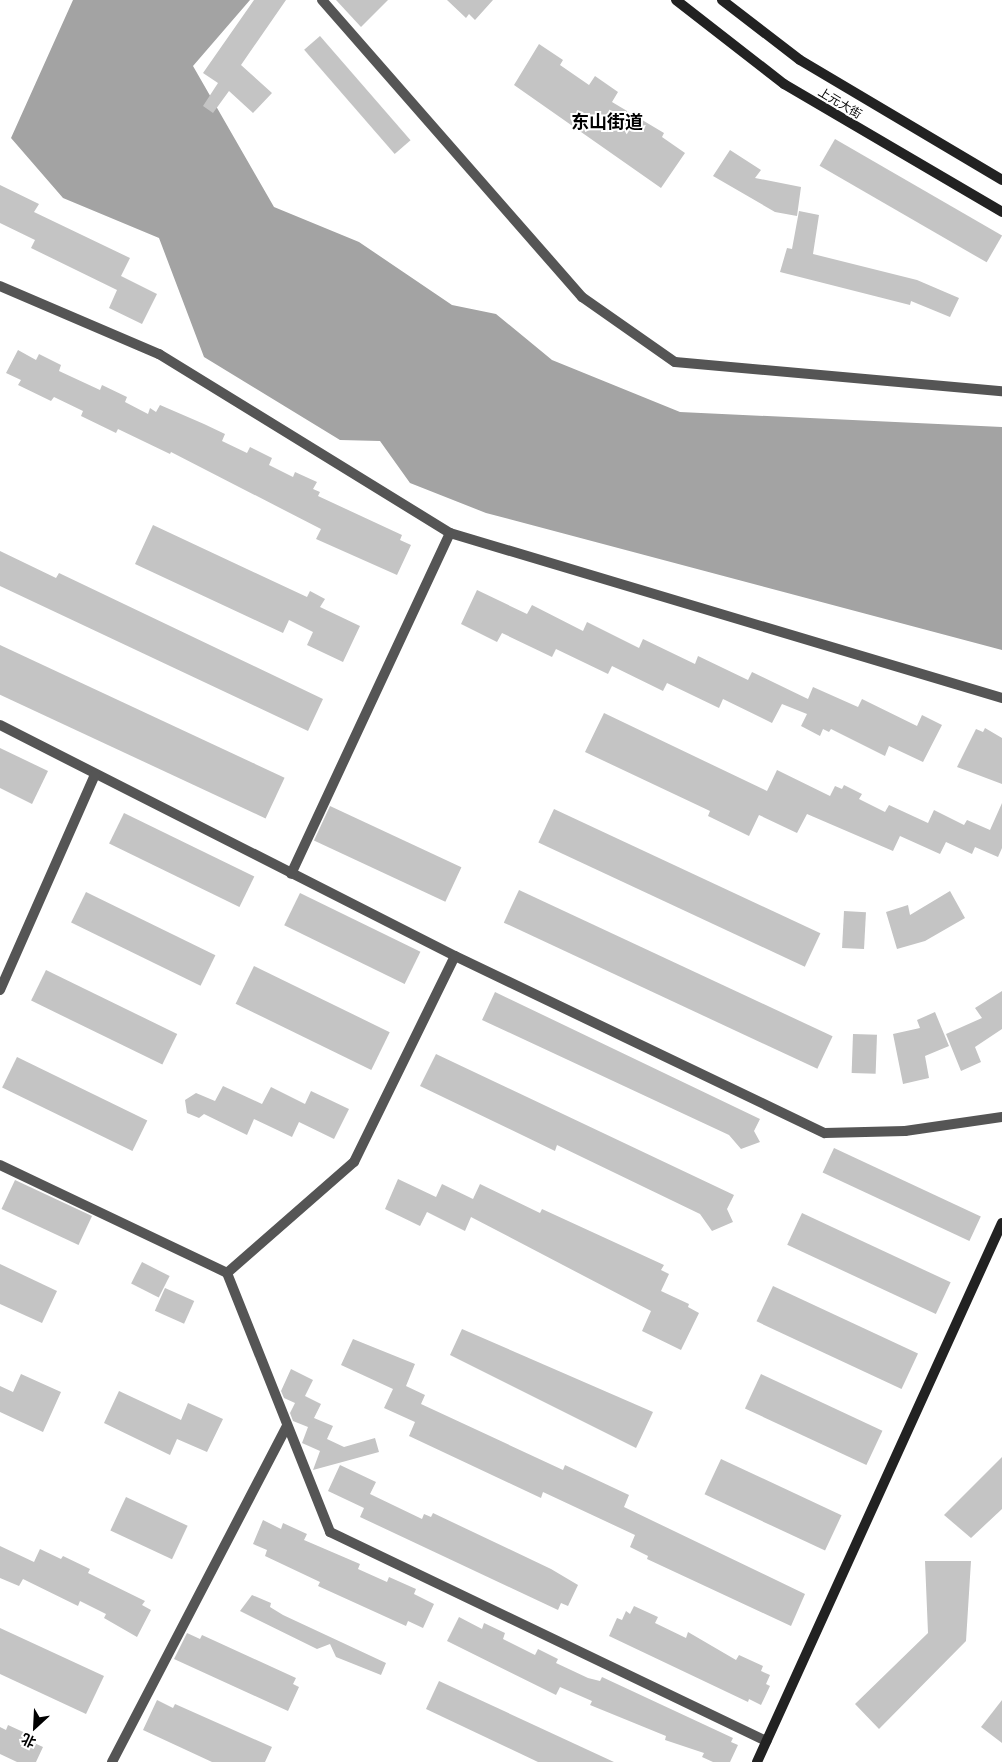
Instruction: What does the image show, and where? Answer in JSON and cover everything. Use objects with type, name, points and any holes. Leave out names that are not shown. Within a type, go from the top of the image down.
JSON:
[{"type":"main road","name":"上元大街","points":[[676,0],[784,84],[1002,212]]},
{"type":"main road","name":"上元大街","points":[[722,0],[800,60],[1002,180]]},
{"type":"main road","points":[[757,1762],[1002,1223]]},
{"type":"street","points":[[322,0],[582,297],[675,362],[1002,391]]},
{"type":"street","points":[[0,286],[159,354],[450,533],[1002,698]]},
{"type":"street","points":[[291,874],[450,533]]},
{"type":"street","points":[[0,725],[95,775],[455,956],[825,1133],[905,1131],[1002,1117]]},
{"type":"street","points":[[0,990],[95,775]]},
{"type":"street","points":[[227,1273],[354,1162],[455,956]]},
{"type":"street","points":[[0,1165],[227,1273],[330,1532],[766,1741]]},
{"type":"street","points":[[112,1762],[287,1426]]},
{"type":"shaded area","points":[[73,0],[250,0],[193,66],[274,207],[359,242],[452,305],[496,314],[552,360],[680,412],[1002,427],[1002,650],[486,513],[410,483],[380,441],[340,440],[204,357],[159,238],[63,198],[11,138]]},
{"type":"building","points":[[254,0],[286,0],[241,65],[272,93],[253,113],[229,91],[213,113],[203,106],[218,83],[203,73]]},
{"type":"building","points":[[336,0],[388,0],[361,27]]},
{"type":"building","points":[[447,0],[493,0],[475,20],[469,14],[466,18]]},
{"type":"building","points":[[320,36],[411,140],[395,154],[304,50]]},
{"type":"building","points":[[539,44],[563,60],[560,65],[589,85],[595,76],[618,92],[612,102],[664,133],[662,137],[685,153],[661,188],[514,85]]},
{"type":"building","points":[[835,139],[1002,235],[987,262],[820,166]]},
{"type":"building","points":[[730,150],[761,170],[755,178],[801,187],[797,216],[775,212],[713,176]]},
{"type":"building","points":[[0,185],[39,204],[34,212],[130,258],[121,276],[157,294],[142,324],[109,308],[117,290],[31,248],[35,240],[0,223]]},
{"type":"building","points":[[799,211],[819,215],[813,254],[917,280],[959,298],[950,317],[911,301],[910,305],[780,272],[787,248],[792,249]]},
{"type":"building","points":[[18,350],[36,360],[39,354],[61,365],[59,371],[100,390],[102,385],[127,397],[125,402],[148,414],[150,408],[156,412],[160,405],[204,424],[225,434],[222,441],[247,453],[250,447],[272,458],[269,465],[293,477],[295,472],[317,482],[313,489],[320,492],[318,496],[402,535],[400,540],[411,545],[397,575],[316,539],[321,529],[171,452],[170,454],[118,429],[116,433],[81,416],[83,411],[54,397],[51,401],[18,385],[21,380],[6,373]]},
{"type":"building","points":[[153,525],[307,597],[310,591],[325,599],[320,607],[360,626],[343,662],[307,645],[313,632],[289,620],[283,633],[135,564]]},
{"type":"building","points":[[0,551],[56,578],[59,573],[323,699],[308,731],[0,586]]},
{"type":"building","points":[[477,590],[527,614],[532,605],[583,631],[587,622],[639,648],[643,639],[695,664],[698,656],[748,680],[752,672],[808,699],[813,687],[858,707],[862,699],[917,726],[922,715],[942,725],[923,762],[889,746],[885,756],[831,729],[829,732],[823,729],[820,736],[801,726],[807,714],[782,704],[772,723],[723,699],[719,708],[667,683],[663,691],[612,666],[608,674],[556,649],[552,657],[502,633],[497,642],[461,624]]},
{"type":"building","points":[[0,645],[285,778],[266,818],[0,695]]},
{"type":"building","points":[[604,713],[767,791],[777,770],[830,796],[835,786],[842,789],[844,785],[862,794],[859,799],[885,812],[889,805],[928,823],[934,810],[964,825],[967,820],[990,830],[1002,803],[1002,848],[998,857],[975,847],[972,854],[946,842],[940,854],[900,836],[893,851],[807,814],[797,833],[759,815],[749,836],[708,816],[710,811],[585,752]]},
{"type":"building","points":[[985,728],[1002,738],[1002,784],[957,767],[976,729],[983,732]]},
{"type":"building","points":[[0,748],[48,771],[32,804],[0,788]]},
{"type":"building","points":[[330,806],[461,867],[445,902],[314,840]]},
{"type":"building","points":[[554,809],[820,933],[805,967],[538,843]]},
{"type":"building","points":[[124,813],[254,877],[239,907],[109,844]]},
{"type":"building","points":[[519,890],[833,1036],[817,1069],[504,923]]},
{"type":"building","points":[[950,891],[965,918],[925,941],[897,949],[886,912],[908,905],[910,915]]},
{"type":"building","points":[[86,892],[215,955],[201,986],[71,923]]},
{"type":"building","points":[[300,893],[420,952],[405,984],[284,925]]},
{"type":"building","points":[[844,911],[866,912],[864,949],[842,948]]},
{"type":"building","points":[[254,966],[390,1032],[371,1070],[236,1004]]},
{"type":"building","points":[[46,970],[177,1034],[162,1065],[31,1001]]},
{"type":"building","points":[[1002,991],[1002,1029],[975,1047],[981,1062],[961,1071],[946,1034],[982,1018],[975,1008]]},
{"type":"building","points":[[495,992],[760,1119],[754,1131],[760,1142],[741,1149],[729,1135],[482,1020]]},
{"type":"building","points":[[935,1012],[949,1046],[925,1056],[929,1078],[903,1084],[893,1034],[920,1028],[917,1020]]},
{"type":"building","points":[[853,1034],[877,1035],[876,1074],[852,1073]]},
{"type":"building","points":[[436,1054],[734,1195],[727,1209],[733,1222],[712,1231],[700,1214],[557,1145],[555,1151],[420,1086]]},
{"type":"building","points":[[17,1057],[147,1121],[132,1151],[2,1088]]},
{"type":"building","points":[[223,1086],[262,1104],[271,1087],[305,1104],[311,1091],[349,1109],[334,1139],[299,1122],[292,1137],[254,1119],[247,1135],[204,1114],[199,1118],[187,1113],[185,1100],[196,1093],[215,1101]]},
{"type":"building","points":[[834,1148],[981,1216],[969,1241],[823,1172]]},
{"type":"building","points":[[398,1179],[436,1197],[442,1184],[473,1199],[480,1184],[540,1213],[542,1209],[664,1265],[661,1270],[669,1274],[661,1291],[689,1304],[688,1307],[699,1313],[681,1350],[642,1331],[651,1311],[471,1217],[465,1231],[427,1212],[420,1226],[385,1209]]},
{"type":"building","points":[[15,1180],[92,1216],[79,1245],[1,1209]]},
{"type":"building","points":[[802,1213],[951,1282],[936,1314],[787,1245]]},
{"type":"building","points":[[142,1262],[170,1276],[159,1297],[131,1283]]},
{"type":"building","points":[[0,1264],[57,1291],[42,1323],[0,1304]]},
{"type":"building","points":[[773,1286],[918,1354],[902,1389],[757,1321]]},
{"type":"building","points":[[165,1288],[194,1301],[184,1324],[155,1311]]},
{"type":"building","points":[[462,1329],[653,1412],[636,1448],[450,1355]]},
{"type":"building","points":[[353,1339],[415,1364],[406,1386],[425,1395],[421,1404],[563,1470],[565,1465],[629,1495],[624,1507],[805,1594],[791,1626],[647,1559],[648,1556],[630,1547],[635,1535],[543,1492],[541,1498],[409,1436],[415,1422],[384,1408],[393,1389],[341,1365]]},
{"type":"building","points":[[291,1369],[313,1380],[305,1396],[321,1404],[314,1418],[333,1426],[327,1439],[344,1447],[375,1438],[379,1452],[313,1470],[320,1451],[302,1443],[308,1427],[293,1421],[290,1413],[295,1403],[284,1398],[281,1391]]},
{"type":"building","points":[[21,1374],[61,1392],[43,1432],[0,1412],[0,1386],[13,1392]]},
{"type":"building","points":[[761,1374],[882,1431],[866,1465],[745,1408]]},
{"type":"building","points":[[119,1391],[181,1420],[188,1403],[223,1419],[207,1452],[177,1439],[170,1455],[104,1423]]},
{"type":"building","points":[[1002,1457],[1002,1509],[971,1538],[944,1515]]},
{"type":"building","points":[[721,1459],[842,1515],[825,1551],[705,1494]]},
{"type":"building","points":[[340,1465],[376,1482],[370,1494],[422,1519],[424,1514],[431,1517],[433,1513],[551,1569],[578,1585],[568,1606],[561,1603],[558,1610],[360,1517],[364,1508],[328,1491]]},
{"type":"building","points":[[126,1497],[188,1526],[172,1559],[110,1531]]},
{"type":"building","points":[[263,1520],[281,1529],[283,1523],[307,1534],[304,1540],[360,1564],[358,1569],[387,1582],[389,1577],[416,1589],[414,1594],[434,1604],[423,1628],[408,1621],[406,1626],[318,1586],[320,1582],[265,1556],[267,1550],[253,1544]]},
{"type":"building","points":[[0,1546],[34,1562],[40,1549],[61,1559],[63,1556],[90,1569],[88,1573],[145,1601],[142,1605],[151,1610],[137,1637],[104,1618],[106,1614],[80,1601],[78,1606],[23,1579],[19,1586],[0,1578]]},
{"type":"building","points":[[925,1561],[971,1561],[966,1641],[879,1729],[855,1704],[928,1633]]},
{"type":"building","points":[[252,1595],[271,1603],[270,1607],[283,1615],[386,1663],[381,1675],[336,1657],[330,1644],[317,1649],[240,1611]]},
{"type":"building","points":[[634,1606],[658,1617],[655,1623],[686,1638],[688,1632],[736,1660],[739,1655],[763,1666],[761,1671],[770,1675],[766,1684],[770,1686],[761,1705],[749,1699],[748,1702],[609,1636],[617,1618],[622,1620],[626,1611],[630,1614]]},
{"type":"building","points":[[459,1617],[482,1629],[484,1623],[505,1633],[503,1639],[535,1655],[538,1649],[558,1659],[556,1663],[588,1678],[600,1681],[602,1677],[733,1738],[731,1742],[738,1745],[730,1762],[713,1762],[702,1757],[704,1753],[665,1740],[666,1736],[590,1705],[592,1701],[560,1687],[556,1695],[447,1641]]},
{"type":"building","points":[[0,1628],[104,1676],[86,1714],[0,1674]]},
{"type":"building","points":[[187,1633],[200,1639],[202,1635],[296,1678],[293,1684],[299,1687],[288,1711],[174,1659]]},
{"type":"building","points":[[439,1681],[614,1762],[538,1762],[426,1709]]},
{"type":"building","points":[[157,1700],[173,1708],[175,1704],[272,1747],[265,1762],[212,1762],[143,1730]]},
{"type":"building","points":[[1002,1700],[1002,1743],[981,1727]]},
{"type":"building","points":[[8,1725],[32,1736],[30,1741],[43,1747],[36,1762],[17,1762],[0,1754],[0,1727],[6,1730]]},
{"type":"district","name":"东山街道","points":[[607,122]]}]
